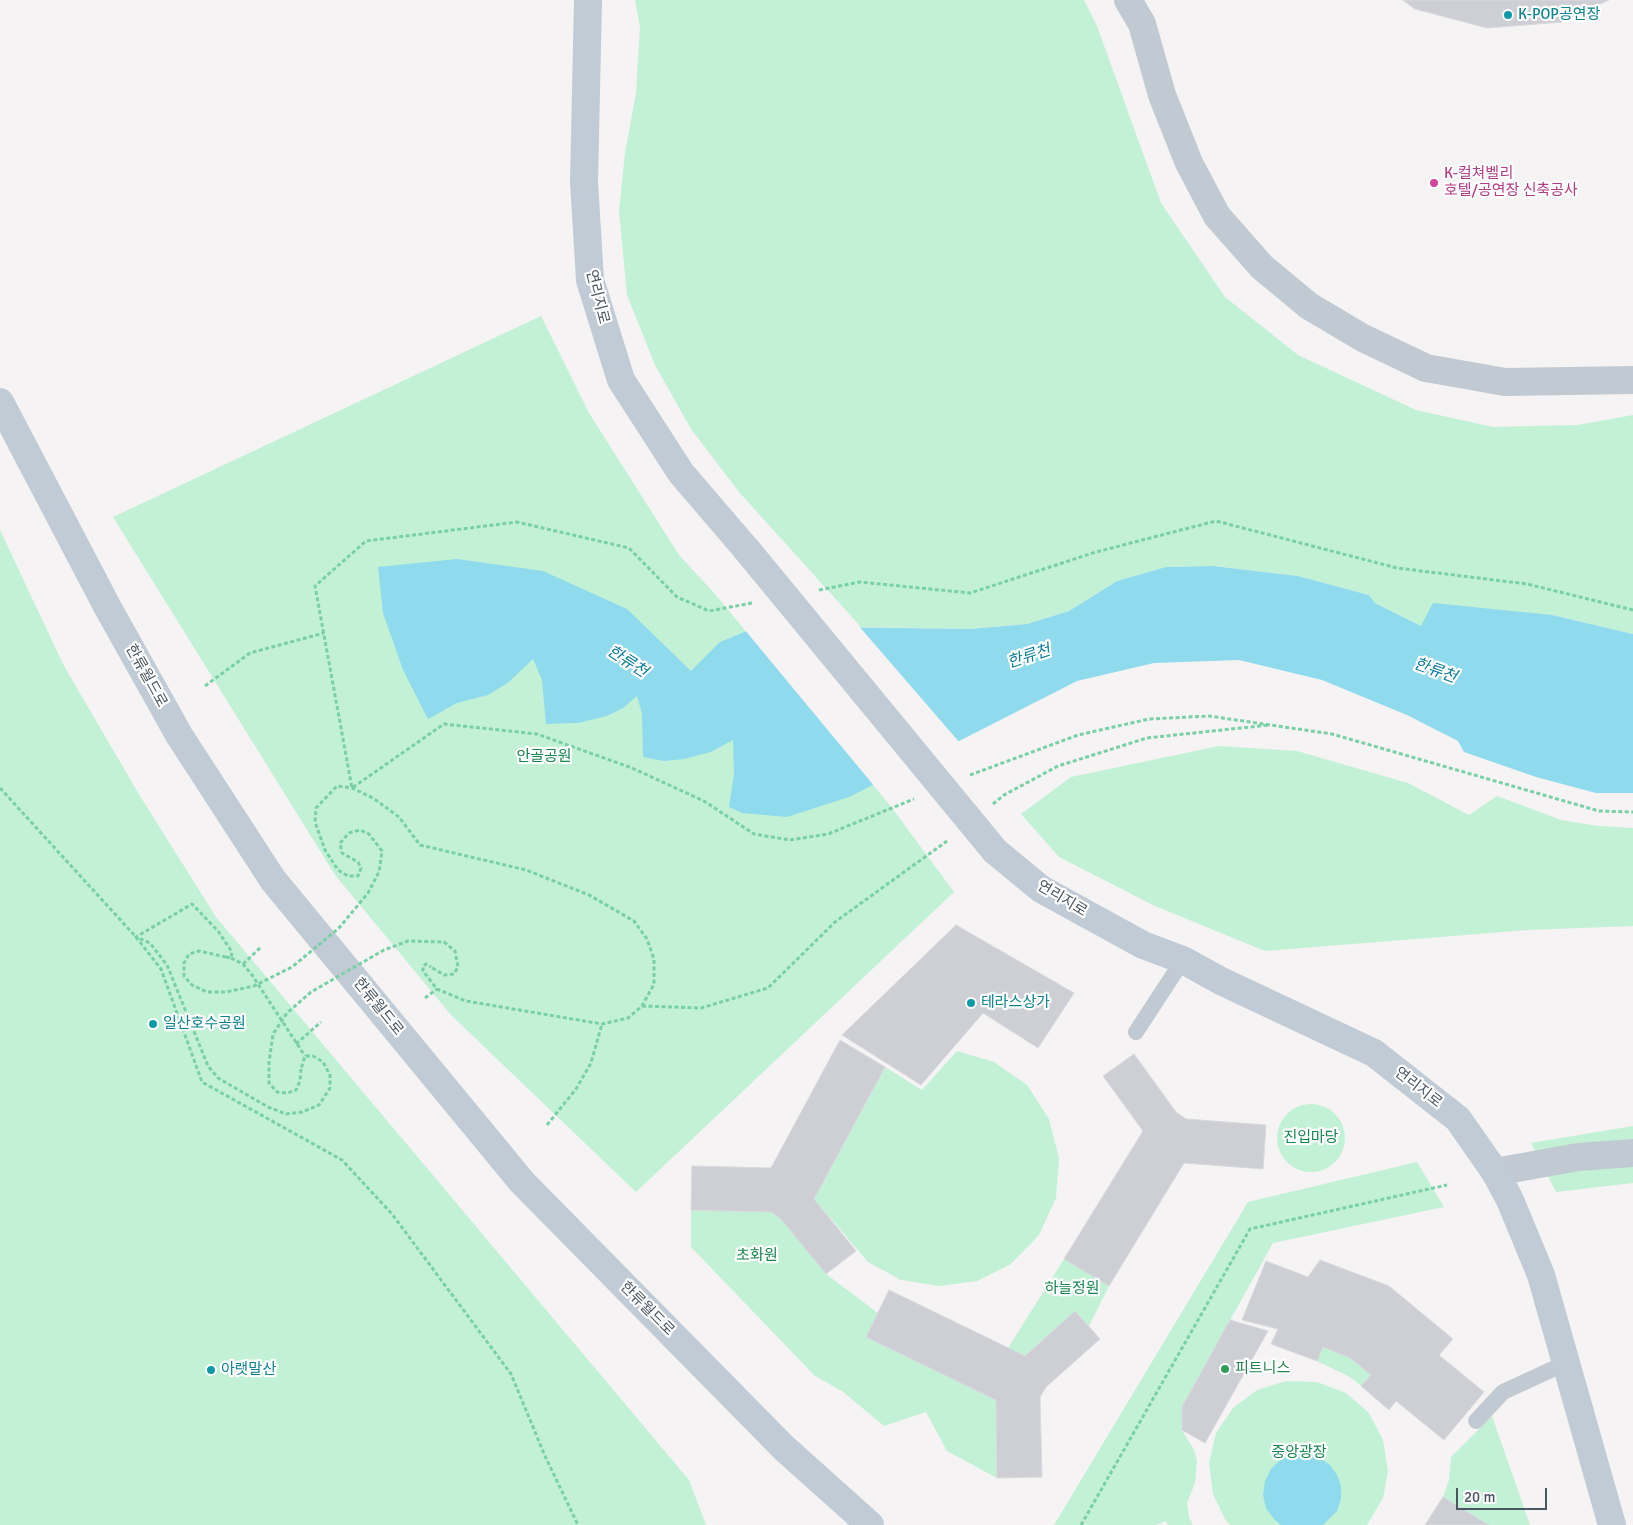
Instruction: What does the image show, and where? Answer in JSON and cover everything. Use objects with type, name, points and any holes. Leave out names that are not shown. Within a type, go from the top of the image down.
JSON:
[{"type":"street","name":"연리지로","points":[[588,0],[584,182],[590,280],[621,380],[681,473],[995,850],[1042,889],[1143,945],[1183,960],[1221,981],[1374,1053],[1458,1119],[1495,1172],[1510,1200],[1541,1275],[1612,1525]]},
{"type":"street","points":[[1128,0],[1142,24],[1162,95],[1188,163],[1217,216],[1262,267],[1309,306],[1363,338],[1426,368],[1505,382],[1633,380]]},
{"type":"street","name":"한류월드로","points":[[0,402],[108,608],[179,734],[273,880],[522,1182],[777,1441],[870,1525]]},
{"type":"street","points":[[1495,1172],[1578,1157],[1633,1153]]},
{"type":"lane","points":[[1136,1032],[1183,960]]},
{"type":"lane","points":[[1476,1421],[1503,1392],[1566,1363]]},
{"type":"path","points":[[813,591],[860,582],[970,593],[1096,552],[1216,521],[1397,568],[1527,584],[1633,610]]},
{"type":"path","points":[[352,788],[315,586],[366,541],[517,522],[628,548],[677,597],[709,611],[756,602]]},
{"type":"path","points":[[205,686],[250,653],[324,633]]},
{"type":"path","points":[[964,777],[1078,734],[1149,719],[1210,716],[1275,724],[1332,734],[1598,811],[1633,812]]},
{"type":"path","points":[[352,788],[444,724],[537,734],[632,768],[704,801],[754,834],[790,840],[828,834],[919,797]]},
{"type":"path","points":[[989,807],[1004,794],[1058,766],[1147,738],[1275,724]]},
{"type":"path","points":[[352,788],[337,786],[316,808],[316,822],[325,850],[338,870],[348,876],[358,876],[361,868],[358,862],[342,853],[340,843],[349,833],[360,830],[369,834],[382,851],[379,872],[368,893],[339,928],[292,967],[258,984],[226,992],[207,992],[192,985],[184,976],[184,963],[189,954],[199,951],[231,958],[243,964],[258,984],[281,1021],[304,1056],[300,1081],[296,1090],[287,1093],[277,1092],[270,1083],[269,1062],[273,1034],[281,1021],[287,1013],[311,992],[384,950],[408,941],[444,942],[455,951],[458,967],[454,974],[444,975],[426,964],[423,966],[423,971],[436,989],[466,1001],[602,1024],[628,1018],[642,1006],[654,984],[654,959],[648,939],[634,921],[589,895],[526,870],[420,845],[399,817],[373,798],[352,788]]},
{"type":"path","points":[[0,788],[136,937],[161,969],[202,1082],[342,1160],[392,1214],[512,1374],[545,1456],[578,1525]]},
{"type":"path","points":[[642,1006],[700,1008],[768,988],[835,922],[951,838]]},
{"type":"path","points":[[136,937],[192,904],[218,931],[232,952],[231,958]]},
{"type":"path","points":[[136,937],[150,943],[167,965],[208,1066],[218,1078],[268,1107],[286,1114],[302,1112],[319,1106],[330,1088],[330,1075],[322,1062],[313,1056],[304,1056]]},
{"type":"path","points":[[243,964],[261,947]]},
{"type":"path","points":[[426,998],[436,989]]},
{"type":"path","points":[[296,1044],[321,1022]]},
{"type":"path","points":[[547,1125],[576,1089],[591,1063],[602,1024]]},
{"type":"path","points":[[1081,1525],[1250,1228],[1447,1185]]},
{"type":"green space","points":[[635,0],[1084,0],[1097,26],[1161,203],[1225,297],[1298,355],[1416,410],[1493,427],[1578,425],[1633,415],[1633,634],[1552,615],[1421,626],[1375,603],[1369,595],[1298,576],[1213,566],[1166,567],[1117,581],[1069,611],[1027,624],[970,629],[861,627],[739,492],[691,429],[655,365],[627,295],[619,211],[625,153],[636,93],[640,27]]},
{"type":"green space","name":"안골공원","points":[[541,316],[589,413],[679,555],[715,594],[892,808],[954,892],[636,1192],[451,1015],[335,875],[113,517]]},
{"type":"green space","name":"일산호수공원","points":[[0,530],[64,666],[140,796],[216,917],[689,1480],[706,1525],[0,1525]]},
{"type":"green space","points":[[1219,746],[1297,751],[1408,783],[1469,815],[1497,796],[1561,820],[1598,826],[1633,828],[1633,926],[1528,930],[1265,951],[1155,906],[1059,857],[1021,814],[1071,777]]},
{"type":"green space","points":[[957,1051],[994,1062],[1027,1085],[1049,1119],[1059,1158],[1056,1198],[1039,1235],[1011,1264],[977,1281],[939,1286],[901,1280],[868,1262],[814,1199],[885,1067],[922,1090]]},
{"type":"green space","name":"진입마당","points":[[1311,1104],[1324,1107],[1335,1114],[1342,1125],[1345,1138],[1342,1151],[1335,1162],[1324,1169],[1311,1172],[1298,1169],[1287,1162],[1280,1151],[1277,1138],[1280,1125],[1287,1114],[1298,1107]]},
{"type":"green space","points":[[1633,1126],[1633,1183],[1556,1192],[1531,1143]]},
{"type":"green space","points":[[1417,1162],[1444,1207],[1273,1243],[1182,1407],[1182,1430],[1194,1450],[1197,1461],[1195,1483],[1187,1503],[1189,1517],[1193,1525],[1168,1525],[1166,1521],[1156,1525],[1054,1525],[1248,1202]]},
{"type":"green space","name":"초화원","points":[[691,1210],[771,1212],[781,1219],[826,1274],[878,1313],[866,1337],[996,1400],[997,1478],[947,1451],[926,1412],[884,1426],[842,1391],[815,1376],[691,1247]]},
{"type":"green space","name":"하늘정원","points":[[1064,1259],[1109,1286],[1089,1326],[1075,1311],[1025,1356],[1008,1348]]},
{"type":"green space","points":[[1323,1347],[1350,1358],[1371,1375],[1361,1386],[1350,1377],[1317,1361]]},
{"type":"green space","name":"중앙광장","points":[[1286,1381],[1317,1382],[1346,1393],[1369,1413],[1383,1440],[1388,1471],[1383,1498],[1367,1525],[1230,1525],[1225,1519],[1213,1494],[1209,1463],[1216,1433],[1233,1408],[1257,1390]]},
{"type":"green space","points":[[1492,1416],[1530,1525],[1489,1525],[1443,1497],[1449,1480],[1451,1457]]},
{"type":"water","name":"한류천","points":[[457,559],[543,571],[627,609],[691,671],[720,642],[759,626],[970,629],[1027,624],[1069,611],[1117,581],[1166,567],[1213,566],[1298,576],[1369,595],[1375,603],[1421,626],[1433,603],[1552,615],[1633,634],[1633,793],[1596,793],[1536,777],[1464,752],[1458,741],[1407,715],[1322,680],[1239,660],[1154,663],[1077,681],[849,797],[787,817],[742,813],[729,807],[734,774],[733,740],[711,752],[684,759],[664,761],[643,757],[642,714],[637,696],[623,708],[607,716],[578,723],[546,724],[542,680],[533,659],[509,682],[488,695],[457,703],[428,719],[403,670],[383,613],[378,567]]},
{"type":"water","points":[[1306,1453],[1319,1457],[1330,1465],[1337,1475],[1341,1486],[1341,1499],[1337,1511],[1323,1525],[1281,1525],[1266,1508],[1263,1495],[1265,1481],[1271,1469],[1281,1459],[1293,1454]]},
{"type":"pier","points":[[759,623],[858,625],[960,743],[875,787],[744,629]]},
{"type":"building","name":"K-POP공연장","points":[[1403,0],[1609,0],[1562,22],[1487,28],[1415,9]]},
{"type":"building","name":"테라스상가","points":[[956,925],[1074,993],[1038,1048],[983,1013],[921,1085],[842,1035]]},
{"type":"building","points":[[840,1040],[885,1067],[814,1199],[856,1251],[826,1274],[781,1219],[771,1212],[691,1210],[692,1166],[771,1168]]},
{"type":"building","points":[[1134,1054],[1176,1112],[1186,1119],[1266,1125],[1263,1169],[1184,1163],[1109,1286],[1064,1259],[1143,1131],[1103,1076]]},
{"type":"building","points":[[1320,1260],[1389,1286],[1453,1339],[1439,1355],[1484,1392],[1444,1440],[1396,1401],[1389,1410],[1361,1386],[1371,1375],[1350,1358],[1323,1347],[1317,1361],[1271,1344],[1278,1329],[1242,1320],[1266,1261],[1308,1277]]},
{"type":"building","points":[[889,1290],[1025,1356],[1075,1311],[1100,1339],[1046,1387],[1040,1397],[1042,1477],[997,1478],[996,1400],[866,1337]]},
{"type":"building","name":"피트니스","points":[[1230,1320],[1268,1331],[1205,1443],[1182,1430],[1182,1407]]},
{"type":"building","points":[[1443,1497],[1489,1525],[1425,1525]]},
{"type":"place","name":"K-POP공연장","points":[[1508,15]]},
{"type":"place","name":"K-컬쳐벨리 호텔/공연장 신축공사","points":[[1434,183]]},
{"type":"place","name":"테라스상가","points":[[971,1003]]},
{"type":"place","name":"일산호수공원","points":[[153,1024]]},
{"type":"place","name":"피트니스","points":[[1225,1369]]},
{"type":"place","name":"아랫말산","points":[[211,1370]]}]
